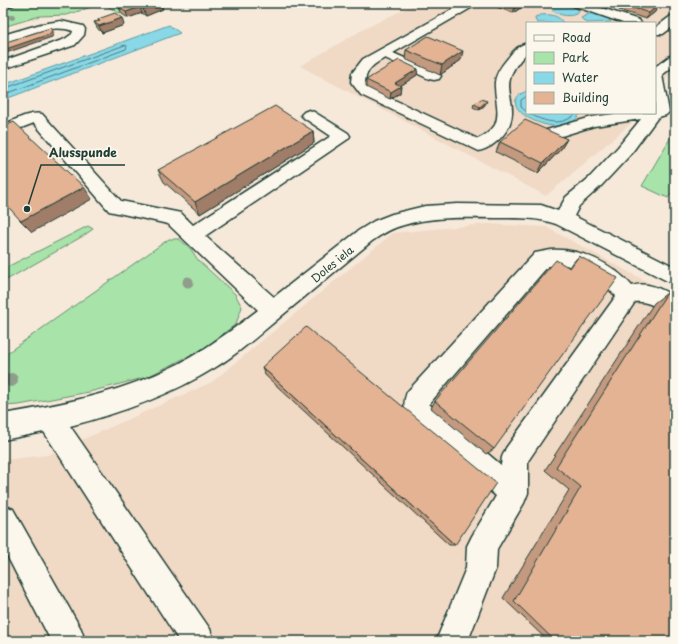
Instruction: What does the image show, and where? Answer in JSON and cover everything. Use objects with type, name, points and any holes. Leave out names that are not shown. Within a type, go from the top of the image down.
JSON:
[{"type":"highway","points":[[3,5],[9,3]]},
{"type":"street","points":[[472,3],[368,62],[358,73],[358,82],[366,92],[479,146],[493,136],[502,126],[504,111],[502,81],[514,57],[526,48]]},
{"type":"street","points":[[575,3],[632,22]]},
{"type":"street","points":[[656,32],[675,19]]},
{"type":"street","points":[[3,39],[31,30],[64,24],[71,25],[79,29],[78,35],[70,42],[3,65]]},
{"type":"street","points":[[384,53],[434,76]]},
{"type":"street","points":[[656,74],[675,59]]},
{"type":"street","points":[[656,75],[675,70]]},
{"type":"street","points":[[656,80],[663,112]]},
{"type":"street","points":[[542,136],[592,122],[649,114]]},
{"type":"street","points":[[563,219],[572,202],[595,182],[624,151],[653,114]]},
{"type":"street","points":[[192,235],[342,136],[308,115]]},
{"type":"street","points":[[3,130],[37,117],[115,206],[174,218],[274,311]]},
{"type":"street","name":"Doles iela","points":[[3,427],[50,419],[78,412],[143,393],[177,377],[214,357],[274,311],[365,236],[381,226],[399,219],[425,213],[457,211],[541,212],[563,219],[675,277]]},
{"type":"street","points":[[514,493],[417,411],[416,400],[542,259],[556,257],[578,260],[622,287],[628,296]]},
{"type":"street","points":[[452,641],[481,568],[482,546],[514,493],[515,457],[628,296],[637,292],[648,293],[675,308]]},
{"type":"street","points":[[50,419],[198,641]]},
{"type":"street","points":[[3,519],[69,641]]},
{"type":"shaded area","points":[[417,3],[675,3],[675,74],[668,76],[656,99],[656,22],[526,22],[526,114],[642,114],[546,196],[300,66],[364,29]]},
{"type":"shaded area","points":[[486,224],[546,227],[675,297],[675,641],[3,641],[3,460],[48,455],[212,382],[393,233]]},
{"type":"green space","points":[[20,3],[103,3],[67,15],[40,16],[3,27],[3,8]]},
{"type":"green space","points":[[103,3],[151,3],[118,13]]},
{"type":"green space","points":[[675,130],[675,188],[668,198],[642,186]]},
{"type":"green space","points":[[88,226],[93,229],[3,282],[3,269]]},
{"type":"green space","points":[[169,239],[179,239],[190,248],[198,260],[235,294],[242,307],[236,324],[203,349],[147,377],[89,392],[19,405],[3,406],[3,353],[7,353]]},
{"type":"water","points":[[555,4],[572,5],[579,12],[569,16],[558,14],[552,10]]},
{"type":"water","points":[[589,14],[595,14],[602,15],[611,22],[585,22],[581,18]]},
{"type":"water","points":[[541,15],[554,16],[559,18],[562,22],[536,22],[535,17]]},
{"type":"water","points":[[169,25],[180,33],[3,100],[3,85]]},
{"type":"water","points":[[526,92],[526,114],[579,114],[572,122],[560,126],[547,125],[522,114],[516,106],[517,98]]},
{"type":"building","points":[[133,3],[161,3],[143,9],[140,7],[126,12],[119,8]]},
{"type":"building","points":[[505,3],[521,3],[515,7]]},
{"type":"building","points":[[637,3],[643,5],[645,3],[651,3],[658,5],[649,13],[622,4]]},
{"type":"building","points":[[115,13],[122,18],[99,26],[94,22],[100,21],[98,19]]},
{"type":"building","points":[[50,28],[52,30],[50,34],[3,50],[3,43]]},
{"type":"building","points":[[428,36],[463,51],[442,65],[406,50]]},
{"type":"building","points":[[399,60],[418,69],[395,83],[401,86],[391,92],[366,80]]},
{"type":"building","points":[[481,99],[487,101],[480,107],[474,104]]},
{"type":"building","points":[[275,106],[313,131],[195,202],[158,170]]},
{"type":"building","points":[[525,120],[567,139],[543,163],[500,142]]},
{"type":"building","points":[[14,122],[84,187],[21,221],[3,201],[3,127]]},
{"type":"building","points":[[579,256],[618,278],[494,449],[435,401],[556,260],[570,268]]},
{"type":"building","points":[[667,293],[675,298],[675,630],[671,641],[555,641],[514,601],[581,487],[556,467]]},
{"type":"building","points":[[306,327],[496,483],[455,545],[262,367]]},
{"type":"place","name":"Alusspunde","points":[[27,209]]}]
